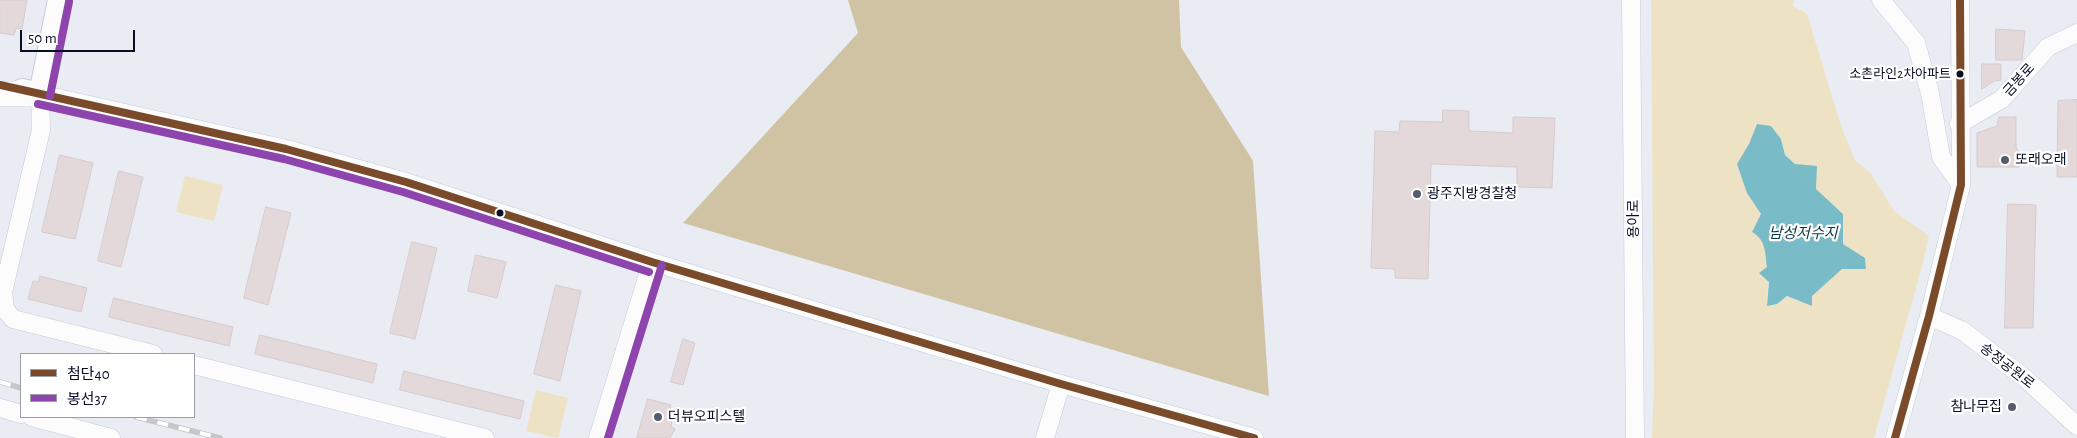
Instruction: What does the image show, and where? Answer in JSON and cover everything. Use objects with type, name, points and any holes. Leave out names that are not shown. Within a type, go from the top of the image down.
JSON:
[{"type":"highway","points":[[0,94],[40,94]]},
{"type":"main road","points":[[0,85],[40,94],[59,0]]},
{"type":"street","name":"용아로","points":[[1631,0],[1635,438]]},
{"type":"street","points":[[1881,0],[1916,43],[1930,93],[1941,157],[1961,185]]},
{"type":"street","points":[[1895,438],[1929,316],[1961,185],[1959,124],[1960,0]]},
{"type":"street","name":"금봉로","points":[[1959,124],[2002,99],[2048,47],[2077,33]]},
{"type":"street","points":[[149,353],[13,319],[6,309],[3,292],[41,130],[40,94],[295,151],[406,182],[652,262],[1061,384],[1254,438]]},
{"type":"street","points":[[598,438],[652,262]]},
{"type":"street","name":"송정공원로","points":[[1929,316],[1963,331],[2026,379],[2077,426]]},
{"type":"street","points":[[195,365],[485,438]]},
{"type":"street","points":[[1045,438],[1061,384]]},
{"type":"street","points":[[0,408],[20,414]]},
{"type":"street","points":[[36,418],[111,438]]},
{"type":"shaded area","points":[[848,0],[1179,0],[1181,47],[1253,161],[1269,396],[683,223],[858,33]]},
{"type":"shaded area","points":[[1651,0],[1794,0],[1793,6],[1807,14],[1841,126],[1855,160],[1871,174],[1894,211],[1929,236],[1874,438],[1652,438],[1654,387]],"holes":[[[1758,124],[1771,127],[1781,139],[1785,155],[1823,196],[1843,213],[1843,244],[1865,258],[1866,269],[1842,268],[1812,296],[1812,306],[1787,296],[1777,304],[1767,305],[1768,273],[1766,249],[1763,241],[1752,232],[1761,214],[1747,193],[1749,144]]]},
{"type":"shaded area","points":[[185,176],[223,185],[214,221],[176,212]]},
{"type":"shaded area","points":[[536,390],[568,398],[558,438],[526,431]]},
{"type":"water","name":"남성저수지","points":[[1757,124],[1771,126],[1781,139],[1785,155],[1795,164],[1817,166],[1816,189],[1843,214],[1843,244],[1865,258],[1866,269],[1842,269],[1812,296],[1812,306],[1787,296],[1777,304],[1767,306],[1769,282],[1759,273],[1767,267],[1765,251],[1760,239],[1752,232],[1761,214],[1747,193],[1737,164],[1749,144]]},
{"type":"building","points":[[0,0],[27,0],[22,29],[16,28],[14,35],[0,33]]},
{"type":"building","points":[[1996,29],[2025,31],[2022,60],[1996,60]]},
{"type":"building","points":[[1982,64],[2001,64],[2001,80],[1994,81],[1982,89]]},
{"type":"building","points":[[2077,100],[2077,177],[2057,177],[2058,101]]},
{"type":"building","name":"광주지방경찰청","points":[[1443,110],[1469,111],[1469,131],[1513,133],[1513,117],[1555,118],[1552,188],[1517,187],[1517,167],[1431,164],[1428,279],[1395,278],[1395,269],[1371,268],[1375,131],[1399,132],[1400,121],[1442,122]]},
{"type":"building","points":[[1999,117],[2016,117],[2016,148],[2020,153],[2019,167],[1977,167],[1977,133],[1997,126]]},
{"type":"building","points":[[60,155],[93,163],[75,239],[42,232]]},
{"type":"building","points":[[119,171],[143,177],[121,267],[98,261]]},
{"type":"building","points":[[2008,204],[2036,205],[2033,328],[2005,328]]},
{"type":"building","points":[[266,207],[291,213],[268,305],[244,298]]},
{"type":"building","points":[[412,242],[437,248],[415,339],[390,333]]},
{"type":"building","points":[[476,255],[506,262],[497,298],[468,291]]},
{"type":"building","points":[[40,276],[87,288],[81,312],[28,299],[33,281],[38,282]]},
{"type":"building","points":[[556,285],[581,291],[560,381],[534,374]]},
{"type":"building","points":[[114,298],[233,327],[229,346],[109,317]]},
{"type":"building","points":[[260,335],[377,364],[373,383],[255,354]]},
{"type":"building","points":[[683,339],[695,343],[683,385],[671,382]]},
{"type":"building","points":[[404,371],[524,401],[520,419],[400,390]]},
{"type":"building","name":"더뷰오피스텔","points":[[648,399],[671,405],[669,413],[673,415],[671,426],[675,429],[670,438],[637,438]]},
{"type":"railway","points":[[0,382],[20,388]]},
{"type":"railway","points":[[140,418],[220,438]]},
{"type":"transit line","name":"첨단40","points":[[1895,438],[1929,316],[1961,185],[1960,0]]},
{"type":"transit line","name":"봉선37","points":[[50,96],[69,2]]},
{"type":"transit line","name":"첨단40","points":[[0,85],[286,149],[406,182],[652,262],[1061,384],[1254,438]]},
{"type":"transit line","name":"봉선37","points":[[38,104],[284,159],[403,192],[649,272]]},
{"type":"transit line","name":"봉선37","points":[[608,438],[662,265]]},
{"type":"place","name":"소촌라인2차아파트","points":[[1960,74]]},
{"type":"place","name":"또래오래","points":[[2005,160]]},
{"type":"place","name":"광주지방경찰청","points":[[1417,194]]},
{"type":"place","name":"참나무집","points":[[2012,407]]},
{"type":"place","name":"더뷰오피스텔","points":[[658,417]]}]
